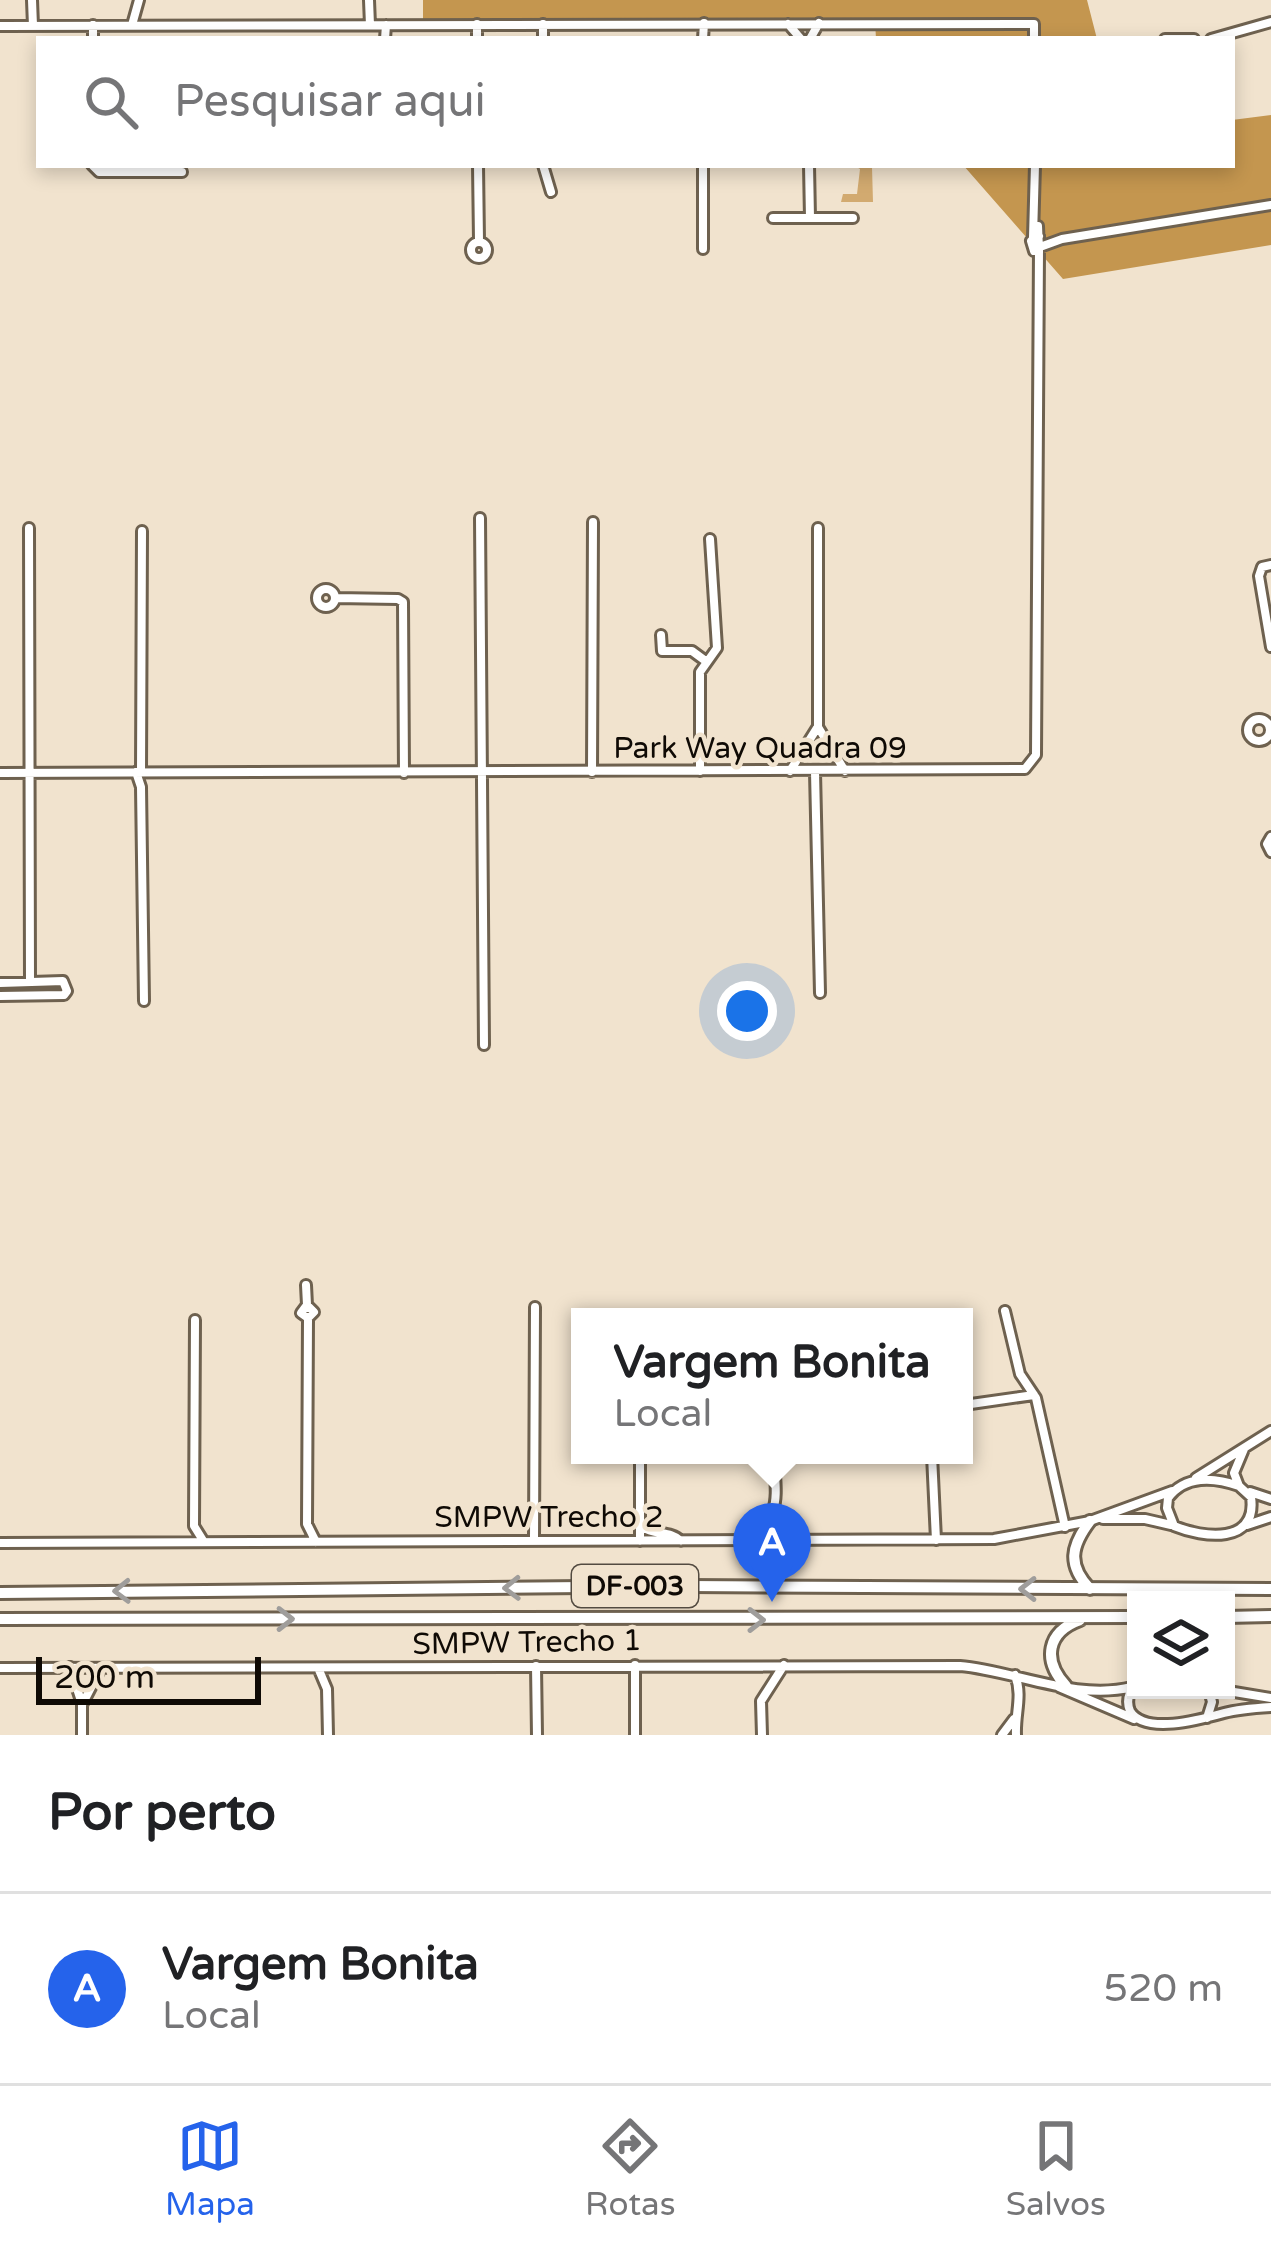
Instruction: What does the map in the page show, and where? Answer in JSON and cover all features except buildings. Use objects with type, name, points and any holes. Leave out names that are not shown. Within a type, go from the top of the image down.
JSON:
[{"type":"highway","points":[[1090,1589],[1072,1556],[1075,1543],[1093,1520]]},
{"type":"highway","name":"DF-003","points":[[0,1593],[688,1586],[1271,1588]]},
{"type":"highway","points":[[1059,1685],[1050,1647],[1059,1631],[1088,1617]]},
{"type":"highway","name":"DF-003","points":[[0,1619],[1127,1617]]},
{"type":"highway","points":[[1235,1617],[1268,1617]]},
{"type":"street","points":[[32,0],[33,26]]},
{"type":"street","points":[[369,0],[370,25]]},
{"type":"street","points":[[139,1],[148,25]]},
{"type":"street","points":[[132,25],[139,1]]},
{"type":"street","points":[[1222,36],[1271,22]]},
{"type":"street","points":[[704,23],[704,36]]},
{"type":"street","points":[[787,23],[798,36]]},
{"type":"street","points":[[812,36],[819,23]]},
{"type":"street","points":[[477,24],[477,36]]},
{"type":"street","points":[[543,24],[543,36]]},
{"type":"street","points":[[0,26],[1034,24],[1034,36]]},
{"type":"street","points":[[93,25],[93,36]]},
{"type":"street","points":[[386,25],[386,36]]},
{"type":"street","points":[[95,168],[99,172],[182,172]]},
{"type":"street","points":[[478,168],[479,241]]},
{"type":"street","points":[[544,168],[551,192]]},
{"type":"street","points":[[703,168],[703,249]]},
{"type":"street","points":[[809,168],[810,218]]},
{"type":"street","name":"Park Way Quadra 09","points":[[0,773],[1021,771],[1035,758],[1035,168]]},
{"type":"street","points":[[1037,243],[1271,206]]},
{"type":"street","points":[[773,218],[854,218]]},
{"type":"street","points":[[480,518],[484,1045]]},
{"type":"street","points":[[592,522],[592,772]]},
{"type":"street","points":[[29,528],[30,982]]},
{"type":"street","points":[[818,528],[818,727],[846,772]]},
{"type":"street","points":[[142,531],[144,1001]]},
{"type":"street","points":[[700,772],[701,667],[717,649],[710,539]]},
{"type":"street","points":[[1271,565],[1262,567],[1259,576],[1271,647]]},
{"type":"street","points":[[335,598],[398,598],[405,605],[404,773]]},
{"type":"street","points":[[661,634],[662,651],[698,652],[707,662]]},
{"type":"street","points":[[789,772],[818,727]]},
{"type":"street","points":[[809,745],[827,746]]},
{"type":"street","points":[[815,772],[820,993]]},
{"type":"street","points":[[1271,837],[1267,844],[1271,852]]},
{"type":"street","points":[[0,983],[65,981],[68,991],[64,995],[0,996]]},
{"type":"street","points":[[301,1542],[307,1526],[308,1318],[314,1310],[307,1305],[306,1285]]},
{"type":"street","points":[[535,1306],[535,1541]]},
{"type":"street","points":[[1005,1311],[1020,1375],[1034,1394],[1065,1527]]},
{"type":"street","points":[[185,1542],[194,1526],[195,1321]]},
{"type":"street","points":[[973,1404],[1034,1394]]},
{"type":"street","points":[[1093,1520],[1172,1491],[1271,1431]]},
{"type":"street","points":[[1244,1449],[1234,1466],[1253,1505],[1246,1525]]},
{"type":"street","points":[[640,1464],[640,1541]]},
{"type":"street","points":[[774,1464],[776,1510],[806,1540]]},
{"type":"street","points":[[932,1464],[936,1540]]},
{"type":"street","points":[[1191,1481],[1221,1480],[1271,1499]]},
{"type":"street","points":[[1172,1491],[1167,1508],[1174,1526]]},
{"type":"street","points":[[736,1541],[760,1528],[776,1510]]},
{"type":"street","points":[[1093,1520],[1145,1519],[1215,1536],[1271,1517]]},
{"type":"street","name":"SMPW Trecho 2","points":[[0,1543],[994,1539],[1093,1520]]},
{"type":"street","points":[[194,1526],[204,1542]]},
{"type":"street","points":[[307,1526],[316,1542]]},
{"type":"street","points":[[640,1526],[673,1534],[681,1541]]},
{"type":"street","points":[[635,1665],[635,1735]]},
{"type":"street","points":[[762,1735],[763,1695],[784,1665]]},
{"type":"street","points":[[536,1666],[537,1735]]},
{"type":"street","name":"SMPW Trecho 1","points":[[0,1668],[960,1666],[1059,1685]]},
{"type":"street","points":[[70,1667],[82,1704],[82,1735]]},
{"type":"street","points":[[82,1704],[101,1668]]},
{"type":"street","points":[[319,1668],[327,1689],[328,1735]]},
{"type":"street","points":[[327,1689],[335,1668]]},
{"type":"street","points":[[1015,1675],[1022,1692],[1016,1735]]},
{"type":"street","points":[[1022,1692],[1040,1680]]},
{"type":"street","points":[[1059,1685],[1101,1692],[1127,1686]]},
{"type":"street","points":[[1059,1685],[1154,1731],[1191,1731],[1206,1719],[1271,1702]]},
{"type":"street","points":[[1235,1693],[1271,1702]]},
{"type":"street","points":[[1130,1699],[1136,1720]]},
{"type":"street","points":[[1206,1719],[1211,1699]]},
{"type":"street","points":[[1002,1735],[1015,1718]]},
{"type":"shaded area","points":[[423,0],[1087,0],[1096,36],[876,36],[875,20],[423,29]]},
{"type":"shaded area","points":[[1271,115],[1271,245],[1063,279],[966,168],[1235,168],[1235,120]]},
{"type":"shaded area","points":[[872,168],[873,202],[841,202],[843,194],[857,194],[860,169]]},
{"type":"place","name":"Vargem Bonita","points":[[772,1602]]}]
